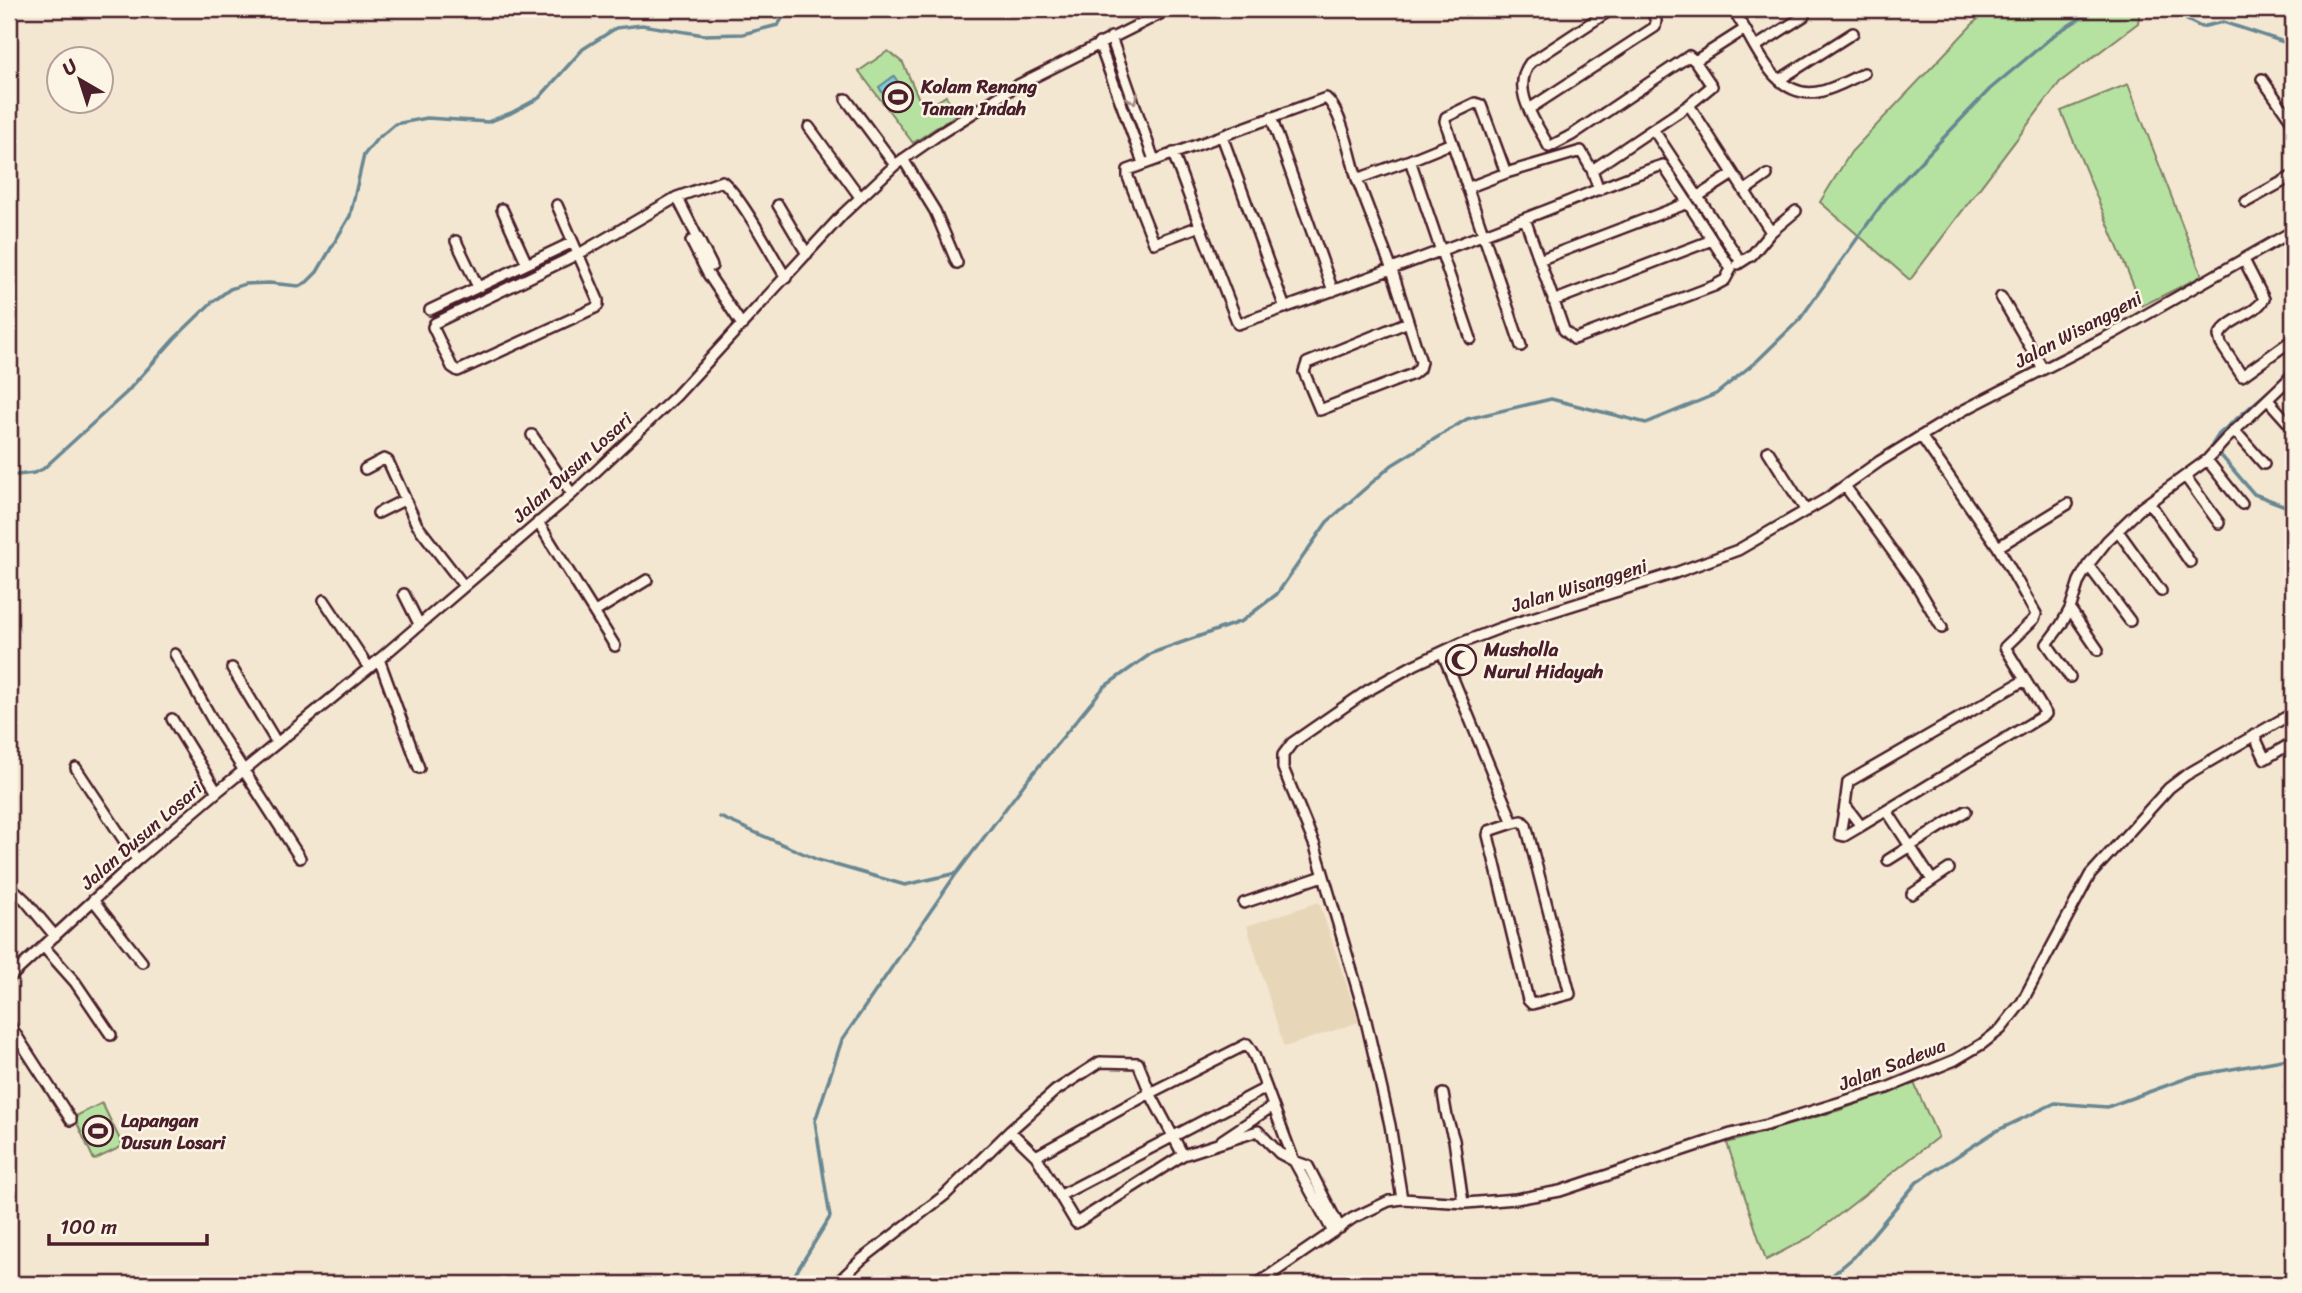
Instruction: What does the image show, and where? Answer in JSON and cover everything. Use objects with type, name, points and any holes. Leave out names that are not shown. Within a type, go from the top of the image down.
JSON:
[{"type":"street","name":"Jalan Dusun Losari","points":[[9,978],[137,860],[216,792],[369,668],[572,494],[676,396],[860,197],[899,162],[1016,86],[1170,9]]},
{"type":"street","points":[[1554,159],[1521,90],[1521,80],[1530,63],[1612,9]]},
{"type":"street","points":[[1530,109],[1655,27],[1657,21],[1651,9]]},
{"type":"street","points":[[1736,10],[1770,71],[1779,80],[1797,90],[1816,93],[1864,73]]},
{"type":"street","points":[[1755,47],[1804,16]]},
{"type":"street","points":[[1695,61],[1745,29]]},
{"type":"street","points":[[1779,80],[1853,33]]},
{"type":"street","points":[[1111,37],[1154,160]]},
{"type":"street","points":[[1099,43],[1143,163]]},
{"type":"street","points":[[1549,147],[1572,135],[1689,55],[1712,86],[1689,105],[1592,170]]},
{"type":"street","points":[[2262,79],[2293,123]]},
{"type":"street","points":[[1200,226],[1154,243],[1127,173],[1131,168],[1143,163],[1326,98],[1331,102],[1339,119],[1357,179],[1392,270],[1421,362],[1416,372],[1320,410],[1304,372],[1305,365],[1408,322]]},
{"type":"street","points":[[846,99],[899,162],[935,211],[957,263]]},
{"type":"street","points":[[1506,173],[1480,104],[1475,103],[1446,117],[1445,121],[1482,235],[1521,346]]},
{"type":"street","points":[[1689,105],[1771,232]]},
{"type":"street","points":[[1271,117],[1333,291]]},
{"type":"street","points":[[809,127],[860,197]]},
{"type":"street","points":[[1653,129],[1741,262]]},
{"type":"street","points":[[1222,135],[1285,308]]},
{"type":"street","points":[[1572,135],[1592,170],[1599,190]]},
{"type":"street","points":[[1357,179],[1452,143]]},
{"type":"street","points":[[1467,188],[1506,173],[1581,151]]},
{"type":"street","points":[[1173,153],[1238,324],[1392,270],[1663,165],[1731,269]]},
{"type":"street","points":[[1410,160],[1471,340]]},
{"type":"street","points":[[1697,197],[1733,174]]},
{"type":"street","points":[[1744,191],[1767,175]]},
{"type":"street","points":[[2246,202],[2293,176]]},
{"type":"street","points":[[556,205],[573,242],[578,254],[598,300],[596,309],[458,371],[454,370],[433,325],[578,254],[677,197],[722,181],[740,204],[786,278]]},
{"type":"street","points":[[677,197],[712,266]]},
{"type":"street","points":[[1539,260],[1688,203]]},
{"type":"street","points":[[778,205],[807,254]]},
{"type":"street","points":[[502,209],[527,264]]},
{"type":"street","points":[[1525,219],[1564,330],[1574,339],[1725,280],[1731,269],[1763,244],[1771,232],[1796,211]]},
{"type":"street","name":"Jalan Wisanggeni","points":[[1402,1199],[1390,1125],[1363,1008],[1307,822],[1283,768],[1286,749],[1303,734],[1367,691],[1442,652],[1500,628],[1738,550],[1990,396],[2114,333],[2293,231]]},
{"type":"street","points":[[1553,300],[1712,240]]},
{"type":"street","points":[[456,241],[478,287]]},
{"type":"street","points":[[691,241],[708,274],[742,326]]},
{"type":"street","points":[[430,310],[573,242]]},
{"type":"street","points":[[2244,260],[2264,299],[2259,307],[2222,329],[2219,336],[2221,344],[2242,376],[2288,343],[2292,348]]},
{"type":"street","points":[[2001,297],[2043,369]]},
{"type":"street","points":[[2070,677],[2047,644],[2062,625],[2088,565],[2149,502],[2209,458],[2234,430],[2293,375]]},
{"type":"street","points":[[2268,400],[2293,428]]},
{"type":"street","points":[[2234,430],[2264,464]]},
{"type":"street","points":[[533,435],[572,494]]},
{"type":"street","points":[[1921,436],[1998,547],[2035,614],[2034,619],[2005,647],[2046,714],[1887,811],[1844,836],[1840,835],[1848,782],[2025,680]]},
{"type":"street","points":[[1768,451],[1805,511]]},
{"type":"street","points":[[2209,458],[2242,504]]},
{"type":"street","points":[[365,469],[386,460],[417,525],[464,586]]},
{"type":"street","points":[[2185,476],[2219,523]]},
{"type":"street","points":[[1845,486],[1914,582],[1942,628]]},
{"type":"street","points":[[378,513],[404,500]]},
{"type":"street","points":[[2149,502],[2190,562]]},
{"type":"street","points":[[1998,547],[2068,503]]},
{"type":"street","points":[[538,522],[615,646]]},
{"type":"street","points":[[2118,531],[2161,591]]},
{"type":"street","points":[[2088,565],[2130,621]]},
{"type":"street","points":[[595,612],[647,580]]},
{"type":"street","points":[[404,594],[419,624]]},
{"type":"street","points":[[324,600],[369,668]]},
{"type":"street","points":[[2070,609],[2098,650]]},
{"type":"street","points":[[1442,652],[1513,823]]},
{"type":"street","points":[[175,654],[243,770],[300,858]]},
{"type":"street","points":[[379,659],[419,768]]},
{"type":"street","points":[[232,668],[277,743]]},
{"type":"street","name":"Jalan Sadewa","points":[[1402,1199],[1463,1203],[1516,1199],[1560,1191],[1731,1134],[1887,1088],[1932,1071],[1982,1044],[2001,1029],[2022,1002],[2075,900],[2108,853],[2168,788],[2293,713]]},
{"type":"street","points":[[172,719],[216,792]]},
{"type":"street","points":[[2254,735],[2265,759],[2293,742]]},
{"type":"street","points":[[76,768],[137,860]]},
{"type":"street","points":[[1845,806],[1861,826]]},
{"type":"street","points":[[1887,811],[1932,880]]},
{"type":"street","points":[[1888,860],[1966,811]]},
{"type":"street","points":[[1522,821],[1526,825],[1570,994],[1532,1004],[1528,1000],[1488,835],[1489,831],[1513,823],[1522,821]]},
{"type":"street","points":[[1912,894],[1949,869]]},
{"type":"street","points":[[1244,903],[1323,876]]},
{"type":"street","points":[[9,885],[55,936]]},
{"type":"street","points":[[93,900],[142,962]]},
{"type":"street","points":[[44,946],[75,982],[111,1035]]},
{"type":"street","points":[[9,1024],[71,1120]]},
{"type":"street","points":[[1036,1156],[1150,1093],[1247,1044],[1294,1161]]},
{"type":"street","points":[[838,1284],[861,1260],[945,1195],[1055,1091],[1101,1062],[1138,1063],[1150,1093],[1183,1155]]},
{"type":"street","points":[[1061,1195],[1266,1088]]},
{"type":"street","points":[[1443,1094],[1454,1140],[1463,1203]]},
{"type":"street","points":[[1213,1147],[1273,1106]]},
{"type":"street","points":[[1243,1124],[1258,1130],[1279,1153],[1308,1166],[1336,1230]]},
{"type":"street","points":[[1010,1131],[1036,1156],[1076,1223],[1183,1155],[1258,1130]]},
{"type":"street","points":[[1257,1284],[1336,1230],[1377,1207],[1402,1199]]},
{"type":"shaded area","points":[[1319,902],[1359,1022],[1284,1047],[1247,926]]},
{"type":"green space","points":[[1987,9],[2140,9],[2138,23],[2060,82],[1910,280],[1820,202],[1851,152]]},
{"type":"green space","name":"Kolam Renang Taman Indah","points":[[888,51],[903,63],[918,97],[927,108],[946,96],[957,114],[913,143],[859,71]]},
{"type":"green space","points":[[2128,84],[2202,276],[2142,306],[2061,111]]},
{"type":"green space","points":[[1914,1083],[1938,1137],[1812,1236],[1766,1260],[1727,1143],[1840,1110]]},
{"type":"green space","name":"Lapangan Dusun Losari","points":[[102,1103],[123,1146],[94,1160],[74,1117]]},
{"type":"water","points":[[894,76],[902,88],[886,99],[879,87]]},
{"type":"waterway","points":[[9,476],[34,473],[43,469],[126,393],[175,338],[211,303],[230,289],[245,284],[299,286],[307,282],[317,272],[350,216],[364,155],[376,140],[395,124],[427,118],[488,122],[511,113],[539,98],[583,49],[616,28],[642,25],[704,35],[743,34],[778,25],[788,9]]},
{"type":"waterway","points":[[720,817],[818,860],[905,885],[957,873],[1025,783],[1104,687],[1152,653],[1242,621],[1277,594],[1327,522],[1392,465],[1467,419],[1551,399],[1646,423],[1716,394],[1758,360],[1800,319],[1886,198],[1990,89],[2058,32],[2096,9]]},
{"type":"waterway","points":[[2176,9],[2187,20],[2201,27],[2223,22],[2293,45]]},
{"type":"waterway","points":[[2293,363],[2279,382],[2219,434],[2212,445],[2254,494],[2293,509]]},
{"type":"waterway","points":[[789,1284],[830,1217],[815,1121],[842,1040],[956,874]]},
{"type":"waterway","points":[[1822,1284],[1854,1257],[1917,1182],[1996,1131],[2055,1103],[2107,1107],[2193,1076],[2293,1058]]},
{"type":"place","name":"Kolam Renang Taman Indah","points":[[898,97]]},
{"type":"place","name":"Musholla Nurul Hidayah","points":[[1461,660]]},
{"type":"place","name":"Lapangan Dusun Losari","points":[[98,1131]]}]
